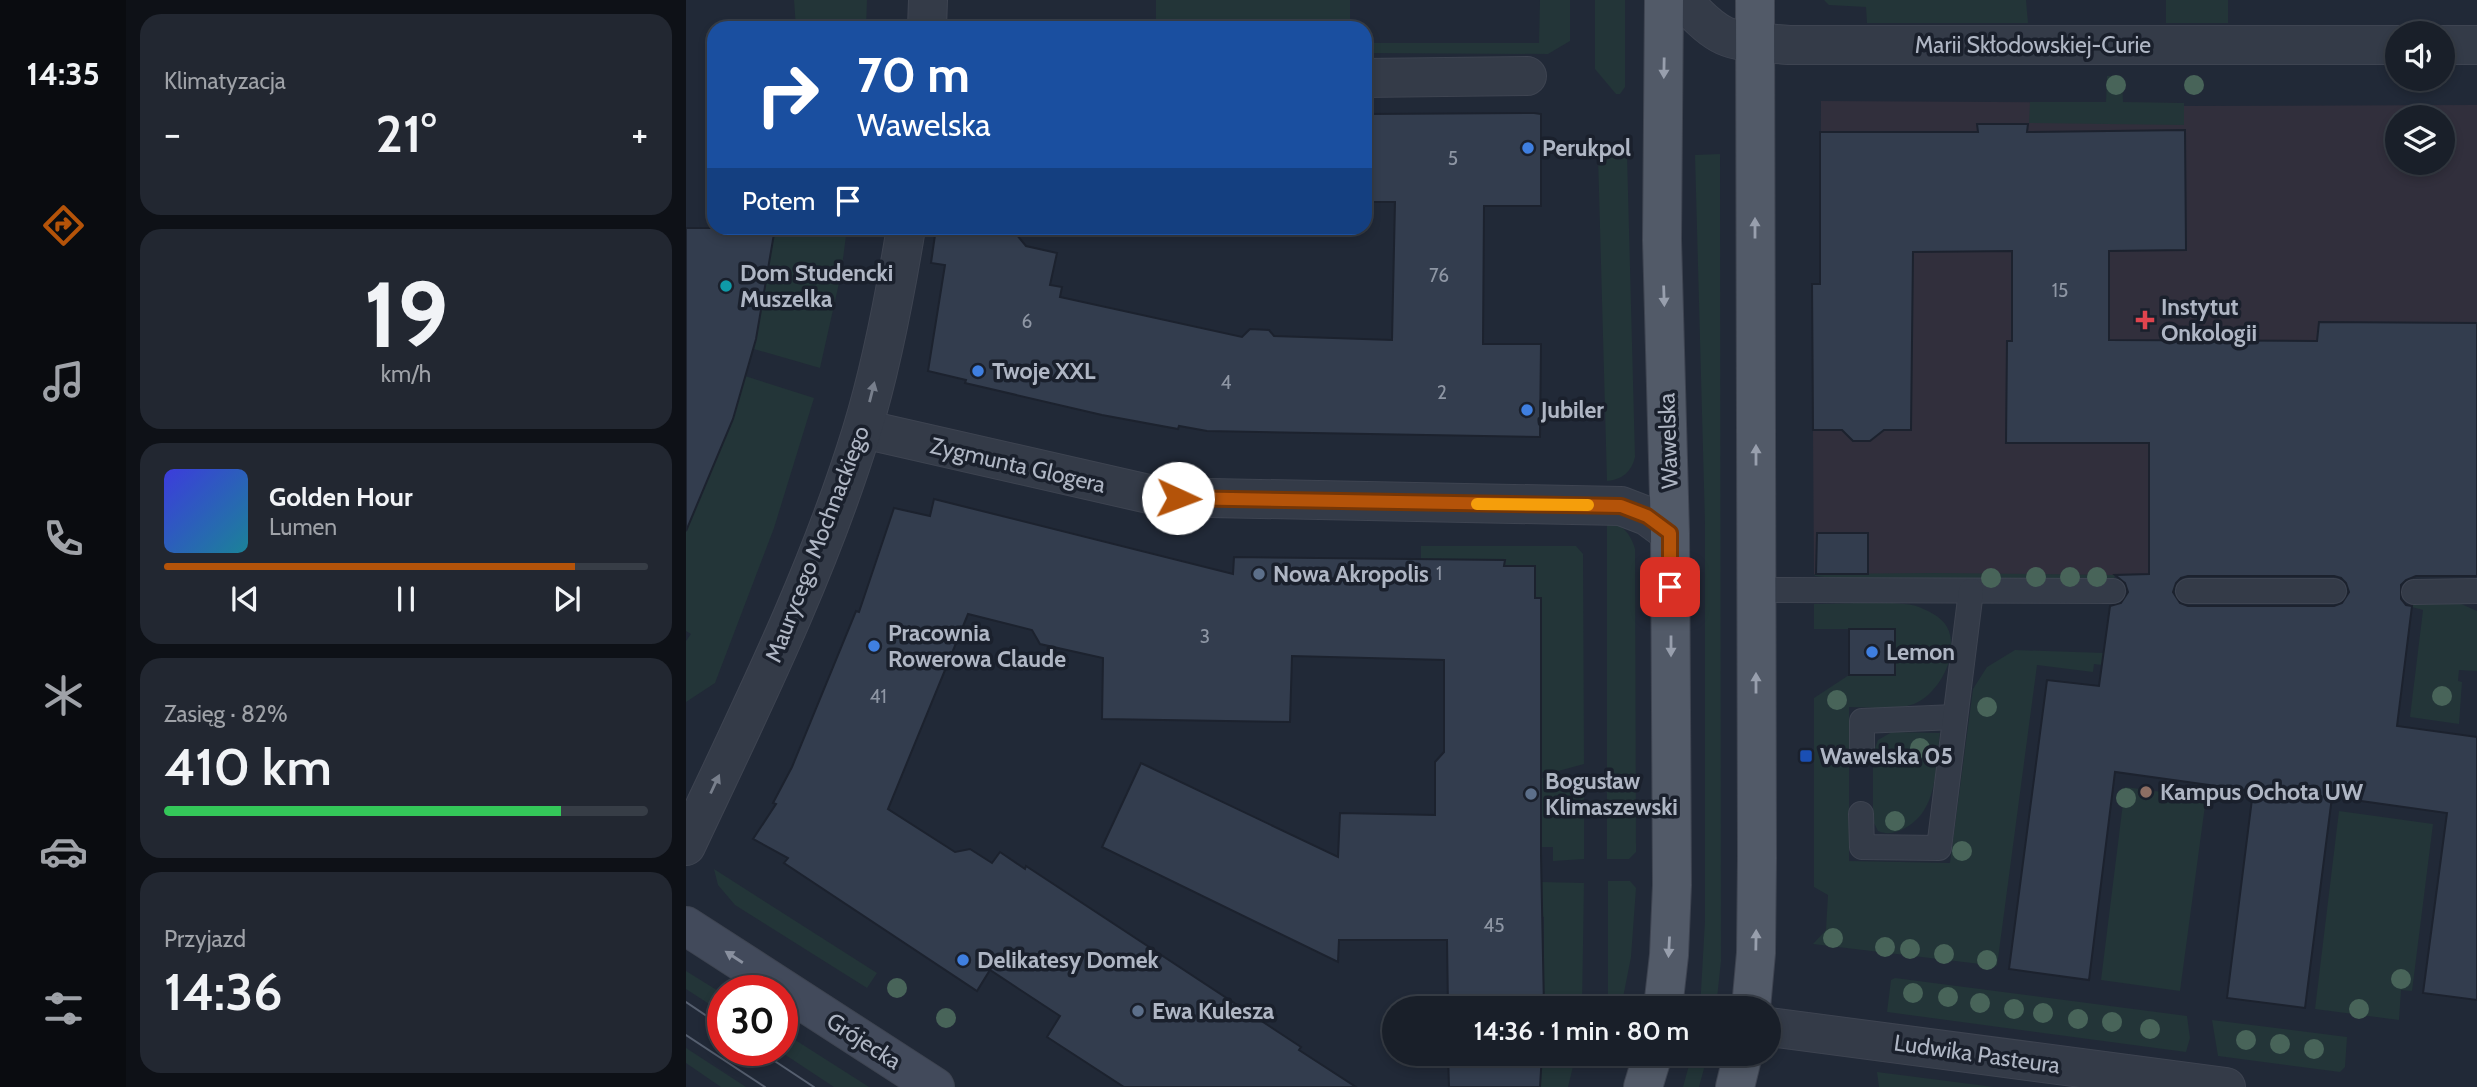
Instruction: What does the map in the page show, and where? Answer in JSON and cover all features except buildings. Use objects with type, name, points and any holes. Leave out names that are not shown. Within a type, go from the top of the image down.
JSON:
[{"type":"main road","name":"Wawelska","points":[[1664,0],[1662,240],[1670,533],[1672,885],[1664,996]]},
{"type":"main road","points":[[1752,996],[1756,913],[1755,0]]},
{"type":"main road","name":"Grójecka","points":[[686,926],[935,1087]]},
{"type":"main road","points":[[1643,1087],[1649,1066]]},
{"type":"main road","points":[[1735,1087],[1740,1066]]},
{"type":"street","points":[[927,21],[928,0]]},
{"type":"street","name":"Marii Skłodowskiej-Curie","points":[[1683,0],[1706,25],[1719,34],[1740,41],[1755,42],[1817,45],[2385,45]]},
{"type":"street","points":[[2455,45],[2477,45]]},
{"type":"street","points":[[1372,78],[1527,76]]},
{"type":"street","name":"Maurycego Mochnackiego","points":[[686,846],[794,612],[834,511],[863,429],[905,235]]},
{"type":"street","name":"Zygmunta Glogera","points":[[863,429],[1162,497],[1621,506],[1647,516],[1670,533]]},
{"type":"street","name":"Ludwika Pasteura","points":[[1781,1029],[2226,1087]]},
{"type":"lane","points":[[1756,590],[2113,591]]},
{"type":"lane","points":[[1861,814],[1861,847],[1939,848],[1971,591]]},
{"type":"lane","points":[[2188,592],[2334,591]]},
{"type":"lane","points":[[2414,592],[2477,591]]},
{"type":"lane","points":[[1861,753],[1862,720],[1955,717]]},
{"type":"shaded area","points":[[794,0],[867,0],[866,21],[796,21]]},
{"type":"shaded area","points":[[1156,0],[1350,0],[1350,21],[1156,21]]},
{"type":"shaded area","points":[[1540,0],[1570,0],[1570,41],[1548,54],[1372,53],[1372,43],[1539,43]]},
{"type":"shaded area","points":[[1595,0],[1625,0],[1625,87],[1620,94],[1616,94],[1595,69]]},
{"type":"shaded area","points":[[1824,0],[2026,0],[2028,23],[1867,23],[1866,7],[1829,5]]},
{"type":"shaded area","points":[[2166,0],[2228,0],[2228,23],[2166,23]]},
{"type":"shaded area","points":[[2107,76],[2122,76],[2123,102],[2184,103],[2184,125],[2029,123],[2030,102],[2106,102]]},
{"type":"shaded area","name":"Instytut Onkologii","points":[[1821,101],[2184,103],[2184,106],[2385,105],[2385,175],[2455,175],[2455,105],[2477,105],[2477,576],[1814,574],[1812,284],[1820,283]]},
{"type":"shaded area","points":[[1627,154],[1635,457],[1626,474],[1607,481],[1598,155]]},
{"type":"shaded area","points":[[1720,154],[1721,961],[1717,996],[1701,996],[1705,921],[1705,524],[1695,155]]},
{"type":"shaded area","points":[[774,235],[846,235],[841,274],[820,368],[754,349]]},
{"type":"shaded area","points":[[745,376],[814,398],[774,528],[715,683],[686,702],[686,641],[691,634],[686,631],[686,524],[733,419]]},
{"type":"shaded area","points":[[1607,520],[1625,530],[1635,549],[1636,852],[1629,859],[1607,859]]},
{"type":"shaded area","points":[[1421,546],[1576,546],[1583,554],[1584,764],[1551,773],[1541,772],[1541,598],[1535,598],[1535,572],[1530,566],[1504,566],[1504,560],[1421,559]]},
{"type":"shaded area","points":[[1814,574],[2115,575],[2114,580],[1833,578]]},
{"type":"shaded area","points":[[2459,603],[2477,611],[2477,671],[2459,670],[2458,681],[2462,682],[2459,724],[2410,717],[2423,610],[2412,607],[2413,604]]},
{"type":"shaded area","points":[[1814,604],[1908,604],[1941,620],[1951,637],[1945,672],[1923,699],[1899,707],[1849,707],[1849,861],[1950,863],[1973,689],[1987,667],[2015,650],[2104,653],[2102,665],[2094,664],[2093,672],[2037,665],[1997,966],[1813,944],[1826,930],[1828,895],[1814,887],[1814,698],[1849,675],[1895,675],[1894,629],[1814,629]]},
{"type":"shaded area","points":[[1892,732],[1940,733],[1930,799],[1916,820],[1905,828],[1888,833],[1878,831],[1873,821],[1873,754],[1878,740]]},
{"type":"shaded area","points":[[1584,776],[1584,859],[1553,861],[1553,847],[1541,847],[1541,778]]},
{"type":"shaded area","points":[[2125,787],[2206,798],[2180,991],[2101,980]]},
{"type":"shaded area","points":[[2339,811],[2433,824],[2412,991],[2401,990],[2399,1020],[2315,1009]]},
{"type":"shaded area","points":[[714,869],[877,973],[867,988],[735,905],[718,885]]},
{"type":"shaded area","points":[[1608,881],[1630,881],[1636,888],[1631,957],[1623,996],[1608,996]]},
{"type":"shaded area","points":[[1541,882],[1584,883],[1582,996],[1544,996],[1544,917],[1541,916]]},
{"type":"shaded area","points":[[686,971],[707,984],[707,1003],[686,989]]},
{"type":"shaded area","points":[[1895,978],[2187,1016],[2190,1038],[2186,1052],[1887,1012],[1891,980]]},
{"type":"shaded area","points":[[2212,1020],[2347,1037],[2345,1067],[2340,1072],[2218,1056]]},
{"type":"shaded area","points":[[798,1042],[869,1087],[834,1087],[798,1063]]},
{"type":"shaded area","points":[[686,1048],[707,1062],[707,1066],[714,1066],[746,1087],[721,1087],[686,1063]]},
{"type":"shaded area","points":[[1541,1066],[1573,1066],[1568,1087],[1540,1087]]},
{"type":"shaded area","points":[[1689,1066],[1705,1066],[1699,1087],[1683,1087]]},
{"type":"shaded area","points":[[1877,1072],[1994,1087],[1879,1087]]},
{"type":"tram line","points":[[686,1002],[707,1016]]},
{"type":"tram line","points":[[686,1035],[765,1087]]},
{"type":"tram line","points":[[782,1066],[814,1087]]},
{"type":"slow traffic","points":[[1477,504],[1588,505]]},
{"type":"place","name":"Perukpol","points":[[1528,148]]},
{"type":"place","name":"Dom Studencki Muszelka","points":[[726,286]]},
{"type":"place","name":"Instytut Onkologii","points":[[2145,320]]},
{"type":"place","name":"Twoje XXL","points":[[978,371]]},
{"type":"place","name":"Jubiler","points":[[1527,410]]},
{"type":"place","name":"Nowa Akropolis","points":[[1259,574]]},
{"type":"place","name":"Pracownia Rowerowa Claude","points":[[874,646]]},
{"type":"place","name":"Lemon","points":[[1872,652]]},
{"type":"place","name":"Wawelska 05","points":[[1806,756]]},
{"type":"place","name":"Kampus Ochota UW","points":[[2146,792]]},
{"type":"place","name":"Bogusław Klimaszewski","points":[[1531,794]]},
{"type":"place","name":"Delikatesy Domek","points":[[963,960]]},
{"type":"place","name":"Ewa Kulesza","points":[[1138,1011]]},
{"type":"route","points":[[1178,498],[1621,506],[1647,516],[1670,533],[1670,587]]}]
